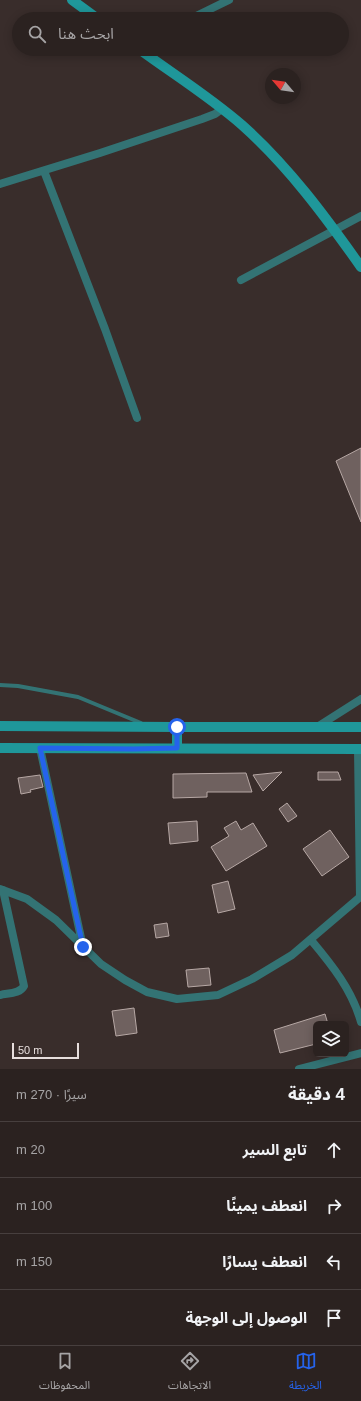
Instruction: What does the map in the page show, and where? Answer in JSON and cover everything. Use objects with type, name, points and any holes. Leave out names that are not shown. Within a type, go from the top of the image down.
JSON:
[{"type":"main road","points":[[72,0],[88,12]]},
{"type":"main road","points":[[151,56],[222,109],[262,144],[286,169],[335,230],[361,266]]},
{"type":"main road","points":[[0,726],[361,727]]},
{"type":"main road","points":[[177,727],[177,748]]},
{"type":"main road","points":[[0,748],[360,750]]},
{"type":"street","points":[[204,12],[228,0]]},
{"type":"street","points":[[0,184],[202,119],[215,114],[222,109]]},
{"type":"street","points":[[44,170],[105,329],[137,418]]},
{"type":"street","points":[[241,280],[361,216]]},
{"type":"street","points":[[317,727],[361,699]]},
{"type":"street","points":[[40,748],[83,947]]},
{"type":"street","points":[[2,889],[33,903],[56,920],[101,964],[147,992],[177,1000],[218,995],[252,979],[292,955],[361,897],[360,750]]},
{"type":"street","points":[[0,995],[18,992],[22,990],[24,986],[2,889]]},
{"type":"street","points":[[311,940],[331,964],[349,991],[361,1022]]},
{"type":"street","points":[[299,1069],[361,1053]]},
{"type":"lane","points":[[0,685],[18,686],[78,697],[151,727]]},
{"type":"building","points":[[361,448],[361,522],[336,461]]},
{"type":"building","points":[[282,772],[263,791],[253,775]]},
{"type":"building","points":[[318,772],[338,772],[341,780],[318,780]]},
{"type":"building","points":[[246,773],[252,792],[207,792],[207,797],[173,798],[173,774]]},
{"type":"building","points":[[40,775],[43,787],[21,794],[18,778]]},
{"type":"building","points":[[287,803],[297,816],[288,822],[279,809]]},
{"type":"building","points":[[197,821],[198,841],[170,844],[168,823]]},
{"type":"building","points":[[236,821],[241,830],[253,823],[267,846],[226,871],[211,847],[229,836],[224,828]]},
{"type":"building","points":[[330,830],[349,857],[322,876],[303,849]]},
{"type":"building","points":[[228,881],[235,909],[218,913],[212,885]]},
{"type":"building","points":[[167,923],[169,936],[156,938],[154,925]]},
{"type":"building","points":[[209,968],[211,985],[188,987],[186,970]]},
{"type":"building","points":[[134,1008],[137,1033],[116,1036],[112,1011]]},
{"type":"building","points":[[325,1014],[327,1021],[313,1021],[313,1045],[280,1053],[274,1030]]},
{"type":"route","points":[[83,947],[40,748],[177,748],[177,727]]}]
